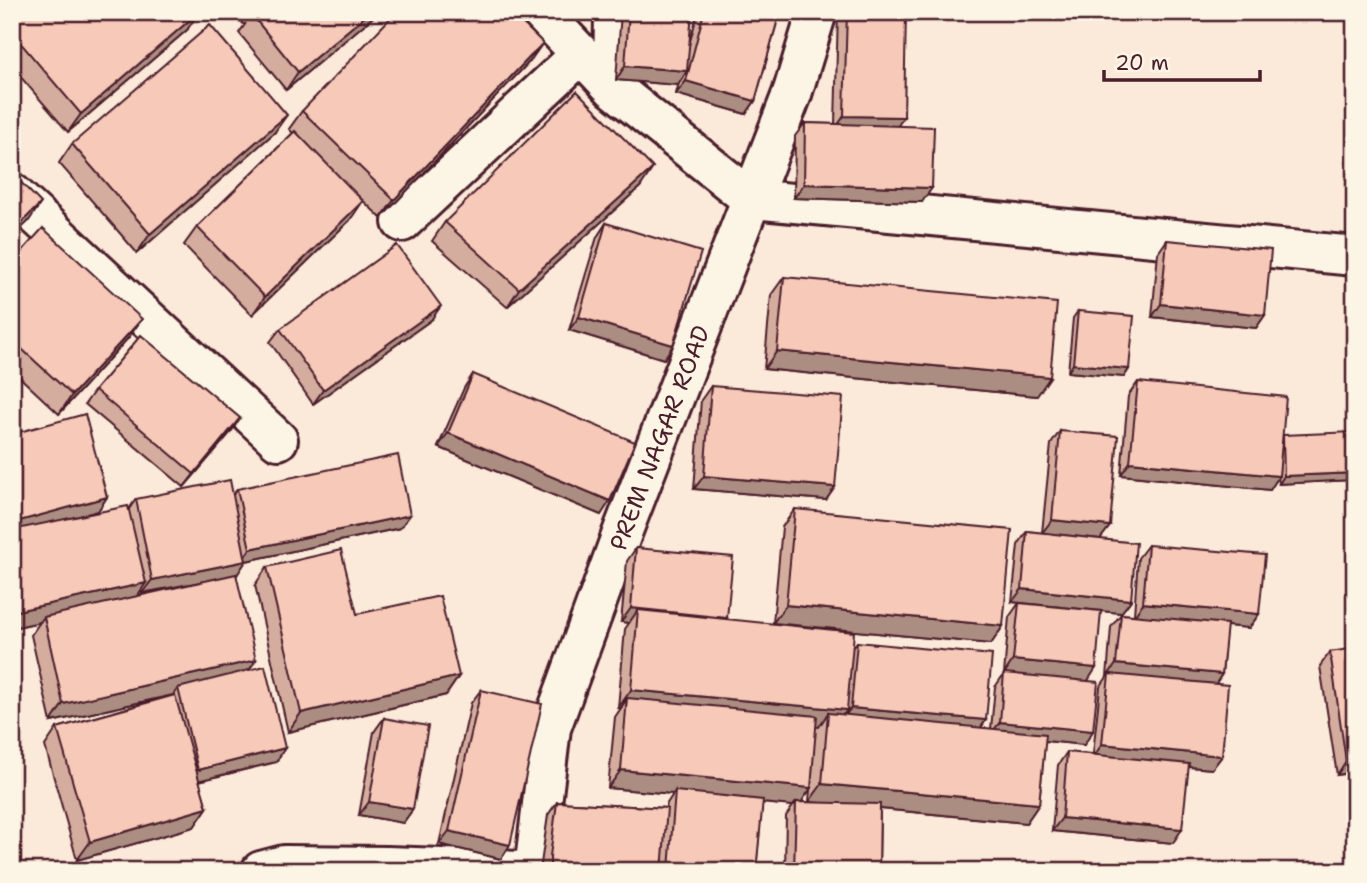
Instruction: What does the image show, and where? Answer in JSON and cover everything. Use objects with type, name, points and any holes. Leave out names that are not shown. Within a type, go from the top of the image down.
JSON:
[{"type":"street","points":[[541,12],[613,88],[751,199],[1355,256]]},
{"type":"street","points":[[613,88],[614,12]]},
{"type":"street","name":"PREM NAGAR ROAD","points":[[534,871],[551,728],[624,528],[792,94],[817,12]]},
{"type":"street","points":[[402,222],[581,54]]},
{"type":"street","points":[[12,192],[278,440]]},
{"type":"street","points":[[261,871],[284,865],[521,871]]},
{"type":"building","points":[[12,12],[199,12],[81,114],[12,33]]},
{"type":"building","points":[[255,12],[370,12],[298,72],[252,15]]},
{"type":"building","points":[[396,12],[511,12],[543,43],[394,200],[302,111]]},
{"type":"building","points":[[629,12],[692,12],[687,71],[625,66]]},
{"type":"building","points":[[704,12],[780,12],[755,101],[686,81]]},
{"type":"building","points":[[847,12],[906,12],[904,117],[844,116]]},
{"type":"building","points":[[210,25],[287,115],[150,234],[72,144]]},
{"type":"building","points":[[577,91],[653,168],[519,289],[445,222]]},
{"type":"building","points":[[805,123],[934,127],[932,188],[804,184]]},
{"type":"building","points":[[295,131],[363,201],[265,297],[197,227]]},
{"type":"building","points":[[12,173],[41,203],[12,232]]},
{"type":"building","points":[[606,223],[701,252],[673,345],[579,317]]},
{"type":"building","points":[[43,228],[142,319],[72,395],[12,340],[12,262]]},
{"type":"building","points":[[1167,240],[1271,250],[1265,315],[1161,304]]},
{"type":"building","points":[[397,245],[441,306],[323,390],[280,329]]},
{"type":"building","points":[[784,277],[1057,303],[1050,377],[777,351]]},
{"type":"building","points":[[1078,311],[1134,316],[1129,369],[1073,364]]},
{"type":"building","points":[[141,335],[240,418],[194,474],[95,390]]},
{"type":"building","points":[[473,374],[635,442],[610,501],[448,433]]},
{"type":"building","points":[[1138,382],[1286,397],[1279,476],[1130,462]]},
{"type":"building","points":[[711,386],[843,397],[835,487],[704,476]]},
{"type":"building","points":[[85,414],[107,497],[12,523],[12,434]]},
{"type":"building","points":[[1060,431],[1118,436],[1110,526],[1052,520]]},
{"type":"building","points":[[1355,432],[1355,473],[1284,476],[1283,435]]},
{"type":"building","points":[[398,455],[410,515],[250,549],[237,489]]},
{"type":"building","points":[[230,480],[246,561],[152,580],[136,499]]},
{"type":"building","points":[[128,506],[146,583],[12,612],[12,530]]},
{"type":"building","points":[[795,509],[1012,530],[1003,626],[786,605]]},
{"type":"building","points":[[1027,531],[1136,543],[1131,600],[1022,589]]},
{"type":"building","points":[[1148,545],[1265,555],[1259,614],[1143,603]]},
{"type":"building","points":[[636,548],[733,557],[727,618],[631,608]]},
{"type":"building","points":[[341,550],[357,614],[440,596],[459,676],[301,713],[267,567]]},
{"type":"building","points":[[236,574],[256,660],[63,704],[44,617]]},
{"type":"building","points":[[1019,603],[1101,611],[1096,668],[1013,660]]},
{"type":"building","points":[[638,610],[854,632],[847,710],[631,690]]},
{"type":"building","points":[[1121,614],[1227,624],[1222,674],[1116,664]]},
{"type":"building","points":[[857,642],[992,655],[986,720],[851,708]]},
{"type":"building","points":[[1355,648],[1355,760],[1346,761],[1330,652]]},
{"type":"building","points":[[265,666],[285,748],[198,770],[178,688]]},
{"type":"building","points":[[1004,673],[1098,682],[1093,731],[1000,722]]},
{"type":"building","points":[[1109,674],[1228,685],[1222,756],[1102,744]]},
{"type":"building","points":[[481,690],[542,704],[510,845],[449,831]]},
{"type":"building","points":[[175,695],[207,808],[90,842],[57,728]]},
{"type":"building","points":[[627,698],[817,716],[811,788],[621,770]]},
{"type":"building","points":[[828,713],[1046,734],[1039,804],[822,784]]},
{"type":"building","points":[[384,718],[428,726],[413,809],[369,802]]},
{"type":"building","points":[[1067,752],[1189,764],[1182,829],[1062,818]]},
{"type":"building","points":[[675,791],[763,800],[756,871],[669,870]]},
{"type":"building","points":[[557,802],[667,808],[662,871],[597,871],[550,866]]},
{"type":"building","points":[[796,802],[880,804],[879,871],[794,871]]},
{"type":"building","points":[[400,863],[464,871],[399,871]]}]
